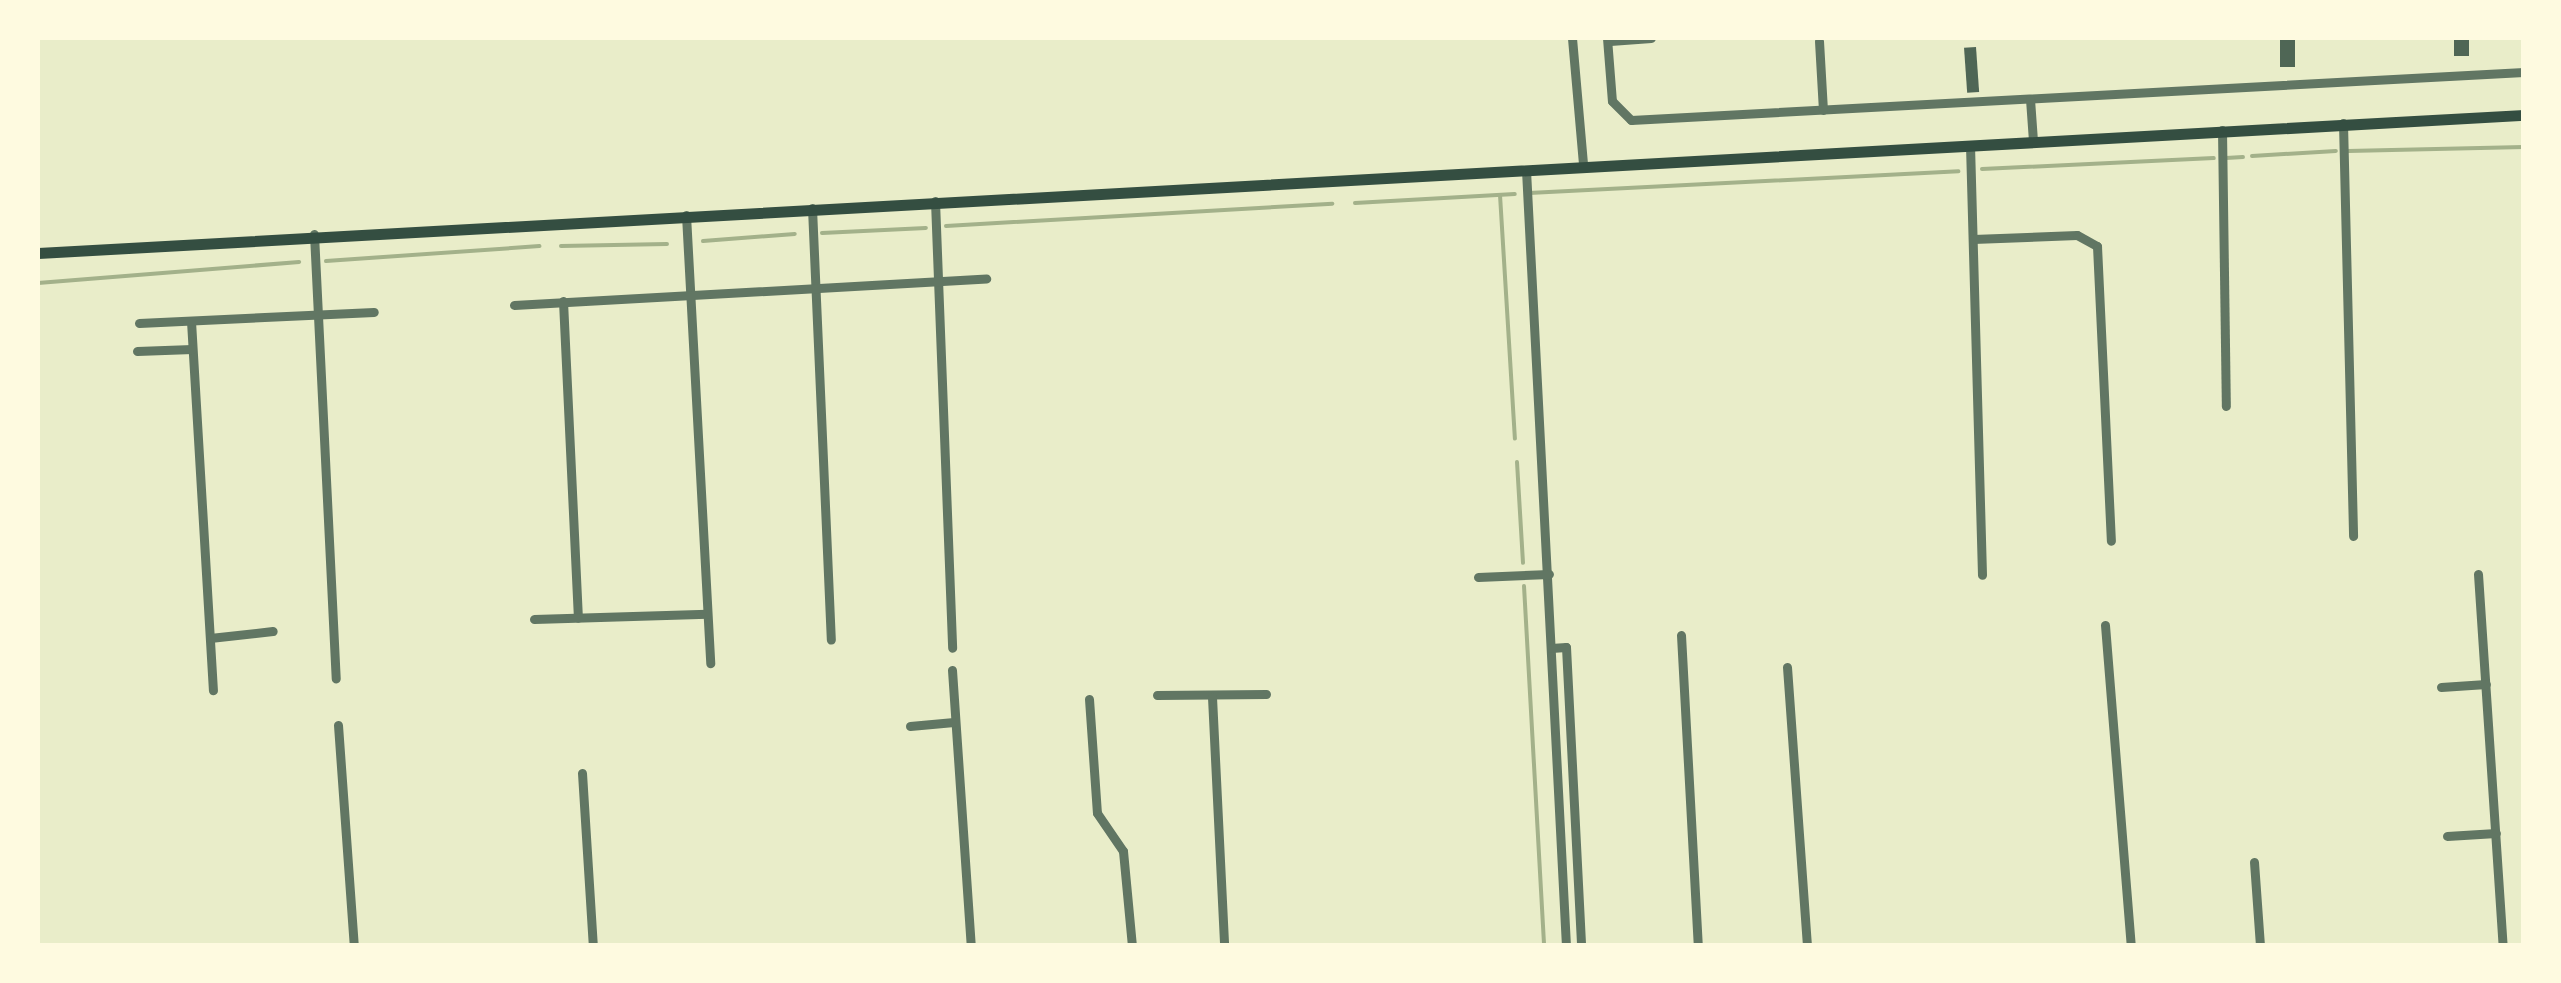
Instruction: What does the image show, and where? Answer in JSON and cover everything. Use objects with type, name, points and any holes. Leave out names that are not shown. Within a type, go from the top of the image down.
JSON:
[{"type":"main road","points":[[38,255],[314,234],[2524,114]]},
{"type":"street","points":[[1572,38],[1583,166]]},
{"type":"street","points":[[1651,38],[1609,44],[1612,101],[1631,120],[2524,72]]},
{"type":"street","points":[[1819,41],[1822,110]]},
{"type":"street","points":[[2030,100],[2033,141]]},
{"type":"street","points":[[2344,123],[2354,536]]},
{"type":"street","points":[[2222,130],[2226,406]]},
{"type":"street","points":[[1970,144],[1982,575]]},
{"type":"street","points":[[1526,170],[1566,946]]},
{"type":"street","points":[[935,201],[952,648]]},
{"type":"street","points":[[812,208],[831,640]]},
{"type":"street","points":[[686,215],[710,663]]},
{"type":"street","points":[[314,234],[336,678]]},
{"type":"street","points":[[1973,239],[2077,235],[2096,246],[2110,541]]},
{"type":"street","points":[[514,304],[986,279]]},
{"type":"street","points":[[563,301],[578,618]]},
{"type":"street","points":[[138,323],[374,312]]},
{"type":"street","points":[[191,321],[214,690]]},
{"type":"street","points":[[137,351],[192,349]]},
{"type":"street","points":[[1478,577],[1548,574]]},
{"type":"street","points":[[2478,574],[2503,946]]},
{"type":"street","points":[[534,620],[707,614]]},
{"type":"street","points":[[2105,626],[2130,946]]},
{"type":"street","points":[[210,638],[273,631]]},
{"type":"street","points":[[1681,635],[1698,946]]},
{"type":"street","points":[[1551,648],[1566,647],[1581,946]]},
{"type":"street","points":[[1787,667],[1807,946]]},
{"type":"street","points":[[952,670],[971,946]]},
{"type":"street","points":[[2440,687],[2486,684]]},
{"type":"street","points":[[1157,695],[1266,694]]},
{"type":"street","points":[[1212,697],[1224,946]]},
{"type":"street","points":[[1089,698],[1097,813],[1123,851],[1132,946]]},
{"type":"street","points":[[910,726],[954,722]]},
{"type":"street","points":[[338,725],[354,946]]},
{"type":"street","points":[[582,774],[593,946]]},
{"type":"street","points":[[2447,836],[2496,834]]},
{"type":"street","points":[[2254,862],[2260,946]]},
{"type":"building","points":[[2280,38],[2295,38],[2295,67],[2280,67]]},
{"type":"building","points":[[2454,38],[2469,38],[2469,56],[2454,56]]},
{"type":"building","points":[[1976,47],[1979,92],[1967,93],[1964,48]]},
{"type":"waterway","points":[[2348,151],[2524,147]]},
{"type":"waterway","points":[[2252,156],[2336,151]]},
{"type":"waterway","points":[[2226,158],[2243,157]]},
{"type":"waterway","points":[[1982,169],[2214,158]]},
{"type":"waterway","points":[[1529,193],[1958,171]]},
{"type":"waterway","points":[[1355,203],[1515,194]]},
{"type":"waterway","points":[[1500,195],[1515,439]]},
{"type":"waterway","points":[[946,226],[1332,204]]},
{"type":"waterway","points":[[822,233],[926,228]]},
{"type":"waterway","points":[[703,241],[795,234]]},
{"type":"waterway","points":[[561,246],[667,244]]},
{"type":"waterway","points":[[326,261],[539,246]]},
{"type":"waterway","points":[[38,283],[299,262]]},
{"type":"waterway","points":[[1517,462],[1523,563]]},
{"type":"waterway","points":[[1524,586],[1544,946]]}]
